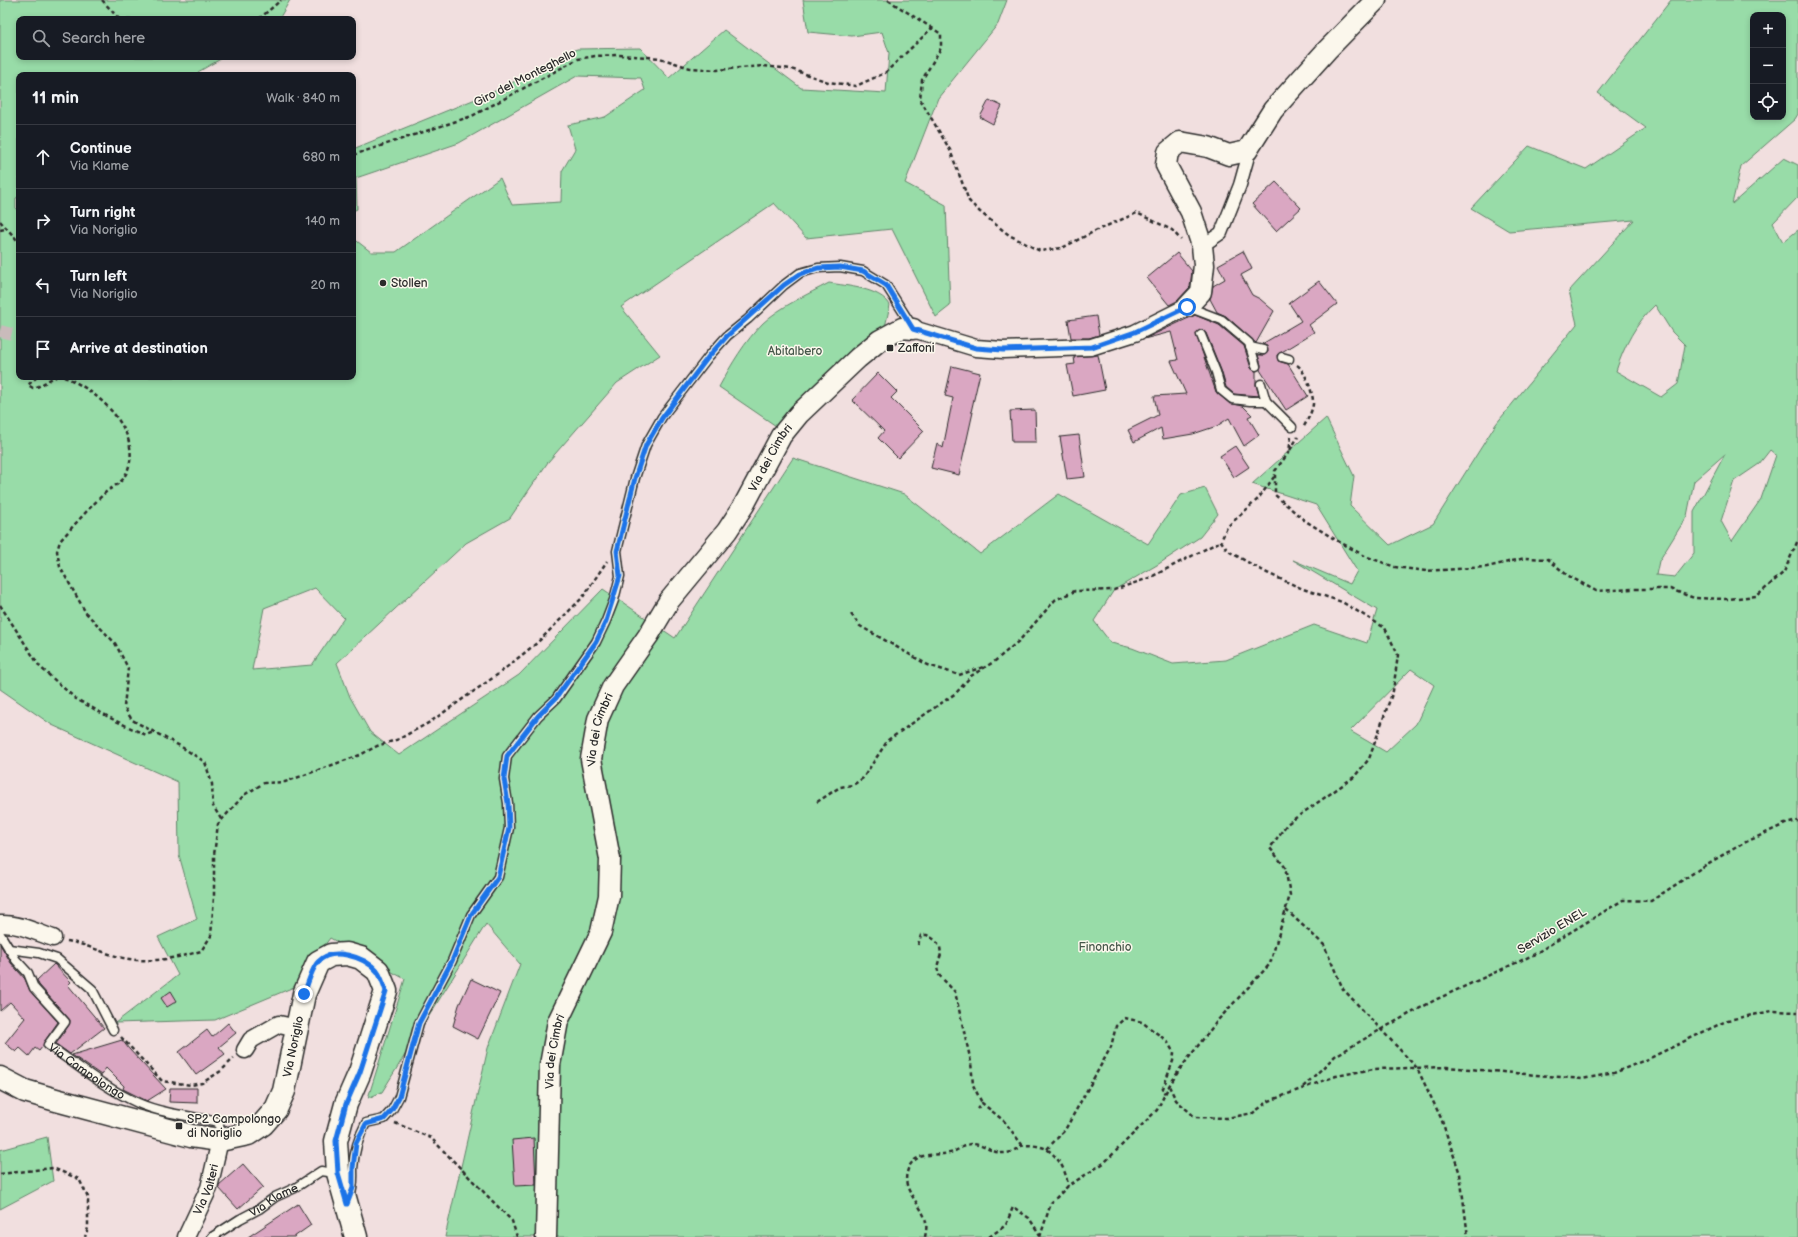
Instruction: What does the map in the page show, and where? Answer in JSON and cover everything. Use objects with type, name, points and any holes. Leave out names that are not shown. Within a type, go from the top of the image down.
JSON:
[{"type":"main road","name":"Via Noriglio","points":[[0,1078],[25,1091],[191,1136],[220,1140],[248,1134],[263,1124],[276,1109],[284,1091],[304,994],[318,962],[331,955],[347,954],[360,958],[378,971],[386,991],[360,1072],[346,1104],[336,1141],[338,1173],[356,1237]]},
{"type":"street","points":[[1194,246],[1221,233],[1240,185],[1247,160],[1247,151],[1273,110],[1327,50],[1376,0]]},
{"type":"street","points":[[913,329],[976,348],[1003,350],[1092,347],[1189,311],[1201,292],[1204,265],[1194,246],[1191,212],[1166,165],[1168,152],[1180,142],[1208,147],[1229,155],[1247,151]]},
{"type":"street","name":"Via dei Cimbri","points":[[546,1237],[550,1065],[558,1021],[600,932],[609,896],[610,859],[591,759],[598,719],[613,686],[648,636],[669,601],[731,524],[744,505],[781,436],[799,414],[858,358],[880,340],[902,328],[913,329]]},
{"type":"street","points":[[0,924],[8,924],[28,929],[53,938]]},
{"type":"street","points":[[245,1050],[251,1040],[279,1024],[298,1028]]},
{"type":"street","name":"Via Valteri","points":[[186,1237],[209,1188],[220,1140]]},
{"type":"lane","points":[[347,1204],[353,1188],[353,1168],[356,1143],[366,1124],[384,1119],[392,1110],[399,1097],[419,1023],[452,961],[471,915],[498,877],[509,828],[508,803],[504,779],[507,756],[538,716],[556,698],[596,642],[614,600],[620,576],[617,551],[635,478],[646,445],[662,418],[690,380],[718,346],[784,285],[800,274],[818,268],[840,267],[863,271],[886,285],[913,329]]},
{"type":"lane","points":[[1189,311],[1222,320],[1249,343],[1256,366]]},
{"type":"lane","points":[[1201,335],[1222,390],[1232,399],[1266,401]]},
{"type":"lane","points":[[1250,347],[1263,350]]},
{"type":"lane","points":[[1261,384],[1266,401],[1292,427]]},
{"type":"lane","name":"Via Campolongo","points":[[0,934],[16,960],[28,973],[34,988],[65,1022],[48,1045],[106,1085],[138,1103],[161,1111],[219,1122],[220,1140]]},
{"type":"lane","points":[[9,949],[39,953],[57,959],[92,989],[113,1030]]},
{"type":"lane","name":"Via Klame","points":[[212,1237],[259,1209],[275,1197],[295,1188],[321,1171],[338,1173]]},
{"type":"path","points":[[102,0],[116,16]]},
{"type":"path","points":[[262,16],[281,0]]},
{"type":"path","points":[[888,0],[941,34],[941,48],[922,80],[920,99],[950,150],[969,201],[980,212],[1009,235],[1040,251],[1062,248],[1097,230],[1137,213],[1172,230],[1194,246]]},
{"type":"path","name":"Giro del Monteghello","points":[[356,155],[472,116],[578,59],[595,56],[619,55],[660,58],[690,68],[717,70],[763,66],[791,69],[828,82],[856,86],[885,73],[932,28]]},
{"type":"path","points":[[0,221],[16,239]]},
{"type":"path","points":[[0,230],[7,229]]},
{"type":"path","points":[[1285,358],[1301,367],[1310,387],[1313,404],[1306,423],[1289,452],[1275,471],[1275,495],[1304,520],[1336,540],[1365,556],[1395,567],[1426,571],[1488,567],[1525,558],[1548,559],[1567,575],[1596,591],[1670,589],[1694,598],[1728,599],[1757,596],[1784,572],[1798,540]]},
{"type":"path","points":[[32,380],[28,385],[33,388],[40,386],[49,380]]},
{"type":"path","points":[[69,380],[93,393],[113,411],[126,432],[131,458],[122,479],[106,492],[60,541],[57,551],[60,567],[86,613],[115,643],[128,668],[124,707],[132,720],[180,746],[204,762],[212,784],[213,806],[222,819]]},
{"type":"path","points":[[1289,452],[1292,427]]},
{"type":"path","points":[[817,802],[840,787],[853,785],[863,778],[888,740],[956,693],[971,676],[988,666],[1020,640],[1055,600],[1075,591],[1114,590],[1149,578],[1221,540],[1227,527],[1258,499],[1274,477]]},
{"type":"path","points":[[53,938],[77,942],[121,957],[160,961],[201,952],[211,936],[211,919],[214,902],[215,838],[218,824],[244,794],[264,783],[285,782],[360,755],[377,746],[399,739],[450,708],[516,661],[562,618],[583,597],[620,540]]},
{"type":"path","points":[[1040,1236],[1051,1203],[1068,1186],[1104,1162],[1157,1110],[1169,1086],[1218,1020],[1270,964],[1290,895],[1285,867],[1270,848],[1287,824],[1354,777],[1369,759],[1393,690],[1398,655],[1385,628],[1342,602],[1303,589],[1267,573],[1228,551],[1221,540]]},
{"type":"path","points":[[0,605],[40,667],[76,699],[116,721],[146,735],[155,732]]},
{"type":"path","points":[[851,614],[860,626],[928,665],[959,675],[988,666]]},
{"type":"path","name":"Servizio ENEL","points":[[1302,1088],[1335,1056],[1435,1000],[1533,955],[1623,900],[1651,901],[1707,864],[1744,843],[1785,824],[1798,821]]},
{"type":"path","points":[[1286,910],[1324,945],[1343,990],[1417,1068],[1441,1118],[1460,1174],[1468,1237]]},
{"type":"path","points":[[918,945],[921,935],[926,935],[935,940],[940,947],[941,954],[937,967],[939,975],[955,992],[971,1062],[973,1085],[982,1103],[1004,1121],[1023,1146]]},
{"type":"path","points":[[1169,1086],[1176,1100],[1195,1117],[1227,1118],[1253,1113],[1269,1101],[1336,1076],[1374,1070],[1447,1067],[1582,1079],[1614,1073],[1650,1058],[1728,1020],[1772,1011],[1798,1012]]},
{"type":"path","points":[[1047,1149],[1065,1130],[1111,1047],[1116,1026],[1125,1018],[1142,1022],[1167,1041],[1174,1053],[1173,1061],[1162,1091],[1165,1093]]},
{"type":"path","points":[[113,1030],[162,1081],[190,1085],[202,1083],[221,1071],[236,1056],[245,1050]]},
{"type":"path","points":[[977,1109],[982,1103]]},
{"type":"path","points":[[384,1119],[430,1138],[512,1221],[517,1237]]},
{"type":"path","points":[[925,1237],[926,1223],[922,1211],[907,1190],[909,1166],[916,1160],[925,1156],[953,1152],[960,1147],[971,1144],[1006,1153],[1023,1146],[1047,1149],[1061,1164],[1066,1174],[1068,1186]]},
{"type":"path","points":[[0,1174],[53,1168],[79,1179],[88,1197],[88,1228],[85,1237]]},
{"type":"path","points":[[989,1237],[1006,1225],[1013,1207],[1029,1218],[1040,1236]]},
{"type":"green space","name":"Finonchio","points":[[0,0],[290,0],[281,16],[16,16],[16,60],[219,60],[198,72],[16,72],[16,380],[356,380],[356,240],[371,252],[396,252],[500,178],[512,205],[561,202],[562,171],[575,149],[568,125],[605,117],[645,90],[641,78],[577,76],[459,143],[356,178],[356,148],[500,89],[577,49],[640,48],[669,78],[724,30],[801,88],[886,93],[889,53],[882,32],[852,36],[808,32],[803,0],[1007,0],[998,24],[938,98],[905,183],[946,205],[950,306],[936,317],[892,229],[806,238],[774,203],[621,307],[660,355],[617,383],[548,462],[510,518],[466,543],[337,663],[350,697],[370,732],[399,755],[519,675],[603,589],[675,638],[793,458],[904,494],[980,554],[1059,494],[1148,544],[1181,495],[1205,488],[1218,514],[1200,537],[1157,565],[1114,590],[1094,621],[1111,643],[1132,648],[1173,664],[1226,660],[1314,625],[1367,643],[1377,610],[1293,560],[1350,584],[1357,571],[1316,505],[1252,484],[1326,418],[1354,476],[1350,506],[1390,545],[1433,524],[1496,424],[1577,324],[1569,291],[1634,220],[1509,231],[1471,208],[1529,146],[1586,169],[1646,128],[1598,93],[1671,0],[1798,0],[1798,114],[1795,119],[1741,166],[1732,204],[1784,158],[1798,165],[1798,197],[1773,223],[1783,242],[1798,230],[1798,1237],[445,1237],[488,1048],[520,964],[486,924],[382,1092],[368,1098],[405,979],[330,938],[294,987],[215,1020],[115,1023],[178,975],[158,937],[197,919],[179,855],[178,782],[52,725],[0,689]],"holes":[[[1655,305],[1672,332],[1685,345],[1678,384],[1661,397],[1616,371],[1631,335],[1642,319]],[[1770,450],[1776,455],[1761,499],[1732,541],[1721,521],[1734,481],[1759,464]],[[1725,454],[1694,512],[1694,553],[1675,577],[1656,575],[1659,561],[1687,516],[1694,481]],[[315,588],[344,618],[312,665],[252,670],[264,608]],[[1411,669],[1434,685],[1416,724],[1386,752],[1350,731]]]},
{"type":"green space","name":"Finonchio","points":[[356,178],[357,209],[356,210]]},
{"type":"green space","name":"Abitalbero","points":[[829,283],[871,291],[885,299],[890,305],[885,327],[779,428],[719,387],[744,345],[763,323],[786,306]]},
{"type":"green space","points":[[47,1137],[53,1181],[0,1209],[0,1150]]},
{"type":"building","points":[[989,100],[1002,106],[993,124],[980,117]]},
{"type":"building","points":[[1276,182],[1301,208],[1276,231],[1252,204]]},
{"type":"building","points":[[1243,251],[1252,269],[1241,275],[1252,295],[1260,299],[1274,311],[1256,343],[1226,316],[1217,312],[1210,299],[1213,286],[1225,279],[1218,265]]},
{"type":"building","points":[[1177,253],[1192,271],[1190,287],[1177,301],[1169,305],[1147,278]]},
{"type":"building","points":[[1319,281],[1337,304],[1309,325],[1314,332],[1277,355],[1278,361],[1288,364],[1308,396],[1286,410],[1260,370],[1261,365],[1258,355],[1264,355],[1268,352],[1267,346],[1262,344],[1301,321],[1289,303]]},
{"type":"building","points":[[1195,315],[1219,325],[1244,346],[1251,368],[1256,371],[1256,385],[1259,396],[1234,394],[1226,387],[1221,370],[1206,333],[1201,330],[1196,334],[1216,392],[1229,403],[1243,406],[1252,415],[1248,417],[1259,435],[1244,446],[1229,418],[1217,426],[1193,434],[1163,439],[1161,428],[1134,442],[1128,430],[1158,415],[1154,396],[1186,394],[1171,361],[1178,360],[1171,332],[1144,339]]},
{"type":"building","points":[[1096,316],[1099,335],[1089,338],[1071,338],[1068,320]]},
{"type":"building","points":[[1098,355],[1105,390],[1073,396],[1067,365],[1075,364],[1074,357]]},
{"type":"building","points":[[952,366],[980,373],[959,475],[931,468],[937,443],[943,448],[953,398],[945,396]]},
{"type":"building","points":[[878,373],[897,392],[891,398],[924,431],[898,458],[878,438],[884,431],[852,400]]},
{"type":"building","points":[[1035,410],[1036,442],[1012,442],[1010,411]]},
{"type":"building","points":[[1079,435],[1085,477],[1067,479],[1060,437]]},
{"type":"building","points":[[1235,446],[1249,467],[1234,477],[1220,456]]},
{"type":"building","points":[[0,944],[11,963],[25,979],[30,991],[58,1022],[39,1051],[35,1048],[29,1056],[20,1048],[16,1052],[5,1043],[25,1018],[10,1002],[0,1011]]},
{"type":"building","points":[[54,964],[71,982],[68,985],[104,1028],[70,1054],[56,1044],[69,1025],[70,1020],[39,985],[37,980]]},
{"type":"building","points":[[471,979],[500,993],[478,1039],[453,1026],[459,1005]]},
{"type":"building","points":[[171,991],[177,1001],[167,1007],[161,998]]},
{"type":"building","points":[[228,1023],[236,1033],[219,1047],[225,1054],[196,1075],[179,1052],[207,1030],[212,1037]]},
{"type":"building","points":[[122,1040],[166,1089],[147,1101],[123,1089],[124,1086],[106,1068],[101,1075],[72,1055]]},
{"type":"building","points":[[170,1088],[197,1088],[197,1103],[169,1102]]},
{"type":"building","points":[[534,1138],[536,1185],[515,1186],[512,1140]]},
{"type":"building","points":[[243,1164],[263,1187],[238,1209],[219,1188],[219,1185]]},
{"type":"building","points":[[298,1204],[311,1225],[294,1237],[248,1237]]},
{"type":"tunnel","points":[[0,331],[16,335]]},
{"type":"place","name":"Stollen","points":[[383,283]]},
{"type":"place","name":"Zaffoni","points":[[890,348]]},
{"type":"place","name":"SP2 Campolongo di Noriglio","points":[[179,1126]]},
{"type":"route","points":[[304,994],[318,962],[331,955],[347,954],[360,958],[378,971],[386,991],[360,1072],[346,1104],[336,1141],[338,1173],[347,1204],[353,1188],[353,1168],[356,1143],[366,1124],[384,1119],[392,1110],[399,1097],[419,1023],[452,961],[471,915],[498,877],[509,828],[508,803],[504,779],[507,756],[538,716],[556,698],[596,642],[606,621],[614,600],[620,576],[617,551],[635,478],[646,445],[662,418],[709,356],[727,336],[748,319],[765,301],[784,285],[800,274],[818,268],[840,267],[863,271],[886,285],[913,329],[948,338],[976,348],[1003,350],[1092,347],[1135,332],[1187,307]]}]
